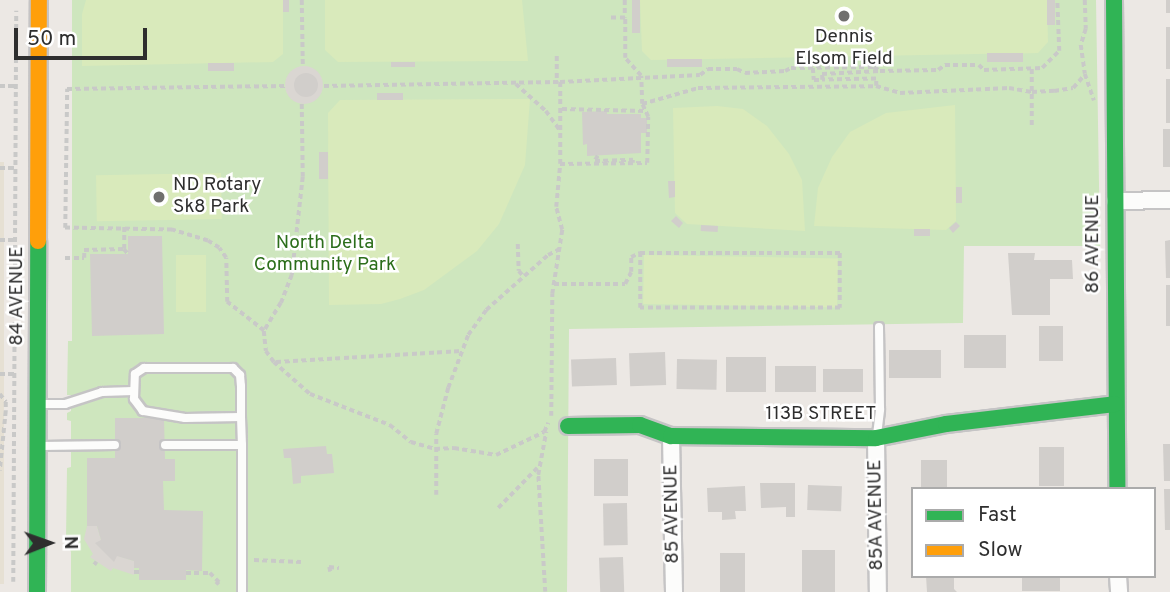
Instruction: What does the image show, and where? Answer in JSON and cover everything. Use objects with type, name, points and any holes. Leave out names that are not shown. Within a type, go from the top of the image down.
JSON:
[{"type":"street","name":"84 AVENUE","points":[[37,592],[39,0]]},
{"type":"street","name":"86 AVENUE","points":[[1114,0],[1117,487]]},
{"type":"street","points":[[1115,201],[1170,200]]},
{"type":"street","name":"113B STREET","points":[[560,428],[640,425],[671,436],[876,438],[946,424],[1115,404]]},
{"type":"street","name":"85 AVENUE","points":[[671,436],[674,592]]},
{"type":"street","name":"85A AVENUE","points":[[876,438],[878,592]]},
{"type":"lane","points":[[876,438],[880,409],[879,327]]},
{"type":"lane","points":[[242,417],[185,418],[143,411],[138,407],[133,391],[135,374],[144,368],[233,368],[240,375],[242,417],[242,592]]},
{"type":"lane","points":[[38,404],[65,404],[102,392],[133,391]]},
{"type":"lane","points":[[38,446],[115,445]]},
{"type":"lane","points":[[164,445],[242,445]]},
{"type":"path","points":[[303,0],[303,66]]},
{"type":"path","points":[[560,164],[647,163],[642,76],[625,58],[625,0]]},
{"type":"path","points":[[822,80],[822,74],[939,70],[945,65],[979,65],[984,70],[1042,68],[1059,51],[1057,0]]},
{"type":"path","points":[[1085,0],[1086,29],[1082,46],[1085,75],[1096,103]]},
{"type":"path","points":[[13,582],[16,11]]},
{"type":"path","points":[[611,18],[625,18]]},
{"type":"path","points":[[550,418],[554,284],[562,230],[556,207],[562,109],[557,56]]},
{"type":"path","points":[[324,86],[558,82],[699,75],[708,69],[737,69],[745,73],[874,67],[880,71]]},
{"type":"path","points":[[813,68],[814,80],[876,79],[876,86]]},
{"type":"path","points":[[1032,69],[1032,126]]},
{"type":"path","points":[[642,104],[698,88],[876,86],[900,93],[1009,88],[1032,92],[1073,88],[1085,75]]},
{"type":"path","points":[[514,82],[531,95],[560,131]]},
{"type":"path","points":[[0,86],[16,86]]},
{"type":"path","points":[[264,331],[227,302],[228,267],[219,247],[172,230],[124,227],[65,228],[67,89],[285,86]]},
{"type":"path","points":[[302,104],[303,177],[298,241],[292,275],[281,303],[264,331],[266,351],[274,362],[310,394],[390,425],[411,442],[436,449],[454,448],[496,455],[544,432],[560,428]]},
{"type":"path","points":[[562,109],[645,111]]},
{"type":"path","points":[[598,156],[595,161],[633,160],[633,163]]},
{"type":"path","points":[[0,168],[16,168]]},
{"type":"path","points":[[124,227],[124,249],[128,254]]},
{"type":"path","points":[[0,240],[15,240]]},
{"type":"path","points":[[518,244],[519,271],[524,277]]},
{"type":"path","points":[[65,258],[85,258],[84,250],[124,249]]},
{"type":"path","points":[[436,495],[439,419],[468,335],[486,310],[560,249]]},
{"type":"path","points":[[554,284],[625,284],[631,272],[631,257],[639,253],[840,253],[840,307],[640,307],[639,253]]},
{"type":"path","points":[[274,362],[462,351]]},
{"type":"path","points":[[0,374],[15,374]]},
{"type":"path","points":[[0,394],[6,402],[6,411],[0,471]]},
{"type":"path","points":[[551,402],[556,409]]},
{"type":"path","points":[[544,432],[538,467],[545,592]]},
{"type":"path","points":[[498,508],[538,467]]},
{"type":"path","points":[[267,560],[300,562]]},
{"type":"path","points":[[330,572],[330,567],[339,568]]},
{"type":"path","points":[[186,573],[210,573],[219,582],[216,584]]},
{"type":"shaded area","points":[[304,66],[317,72],[323,85],[317,98],[304,104],[291,98],[285,85],[291,72]]},
{"type":"shaded area","points":[[0,162],[4,162],[4,584],[0,584]]},
{"type":"shaded area","points":[[87,526],[97,526],[101,540],[115,555],[134,561],[134,575],[113,568],[111,571],[90,557],[93,554],[84,539]]},
{"type":"green space","name":"North Delta Community Park","points":[[72,0],[1096,0],[1100,246],[964,246],[963,323],[569,329],[567,592],[71,592],[71,552],[66,539],[67,468],[71,467],[71,421],[67,420],[67,413],[71,411],[71,395],[67,395],[68,341],[72,341]]},
{"type":"green space","points":[[86,0],[283,0],[283,54],[273,62],[82,66],[82,14]]},
{"type":"green space","points":[[325,0],[522,0],[528,61],[338,62],[325,50]]},
{"type":"green space","name":"Dennis Elsom Field","points":[[640,0],[1047,0],[1048,42],[1038,53],[651,60],[642,51]]},
{"type":"green space","points":[[530,99],[525,165],[499,224],[477,251],[424,290],[400,299],[381,304],[329,305],[328,113],[340,100]]},
{"type":"green space","points":[[955,105],[956,221],[946,230],[814,226],[818,188],[832,157],[850,132],[886,113]]},
{"type":"green space","points":[[717,106],[743,109],[767,126],[789,154],[802,180],[805,231],[687,224],[675,213],[673,108]]},
{"type":"green space","name":"ND Rotary Sk8 Park","points":[[221,173],[222,219],[97,221],[96,175]]},
{"type":"green space","points":[[176,255],[206,255],[206,312],[176,312]]},
{"type":"green space","points":[[644,255],[838,258],[837,307],[643,304]]},
{"type":"building","points":[[283,0],[289,0],[289,12],[283,12]]},
{"type":"building","points":[[632,0],[640,0],[640,33],[632,33]]},
{"type":"building","points":[[1047,0],[1055,0],[1055,25],[1047,25]]},
{"type":"building","points":[[1166,0],[1170,0],[1170,13],[1166,13]]},
{"type":"building","points":[[1166,27],[1170,27],[1170,69],[1166,69]]},
{"type":"building","points":[[987,53],[1023,53],[1023,62],[987,62]]},
{"type":"building","points":[[667,59],[702,59],[702,67],[667,67]]},
{"type":"building","points":[[391,62],[415,62],[415,67],[391,67]]},
{"type":"building","points":[[208,63],[234,63],[234,71],[208,71]]},
{"type":"building","points":[[306,73],[315,76],[318,85],[315,94],[306,97],[297,94],[294,85],[297,76]]},
{"type":"building","points":[[1166,79],[1170,79],[1170,123],[1166,123]]},
{"type":"building","points":[[377,93],[403,93],[403,100],[377,100]]},
{"type":"building","points":[[607,111],[607,114],[641,114],[641,118],[647,118],[647,133],[641,133],[641,153],[587,156],[587,144],[583,145],[582,112]]},
{"type":"building","points":[[1163,129],[1170,129],[1170,167],[1163,167]]},
{"type":"building","points":[[319,152],[328,152],[328,179],[319,179]]},
{"type":"building","points":[[668,181],[675,181],[675,197],[669,198]]},
{"type":"building","points":[[956,187],[962,187],[962,203],[956,203]]},
{"type":"building","points":[[676,216],[683,223],[679,228],[671,221]]},
{"type":"building","points":[[956,222],[960,226],[953,233],[949,228]]},
{"type":"building","points":[[701,225],[718,226],[718,232],[701,231]]},
{"type":"building","points":[[914,229],[930,229],[930,236],[914,236]]},
{"type":"building","points":[[128,236],[162,236],[164,334],[92,336],[90,254],[128,254]]},
{"type":"building","points":[[1170,240],[1170,278],[1166,278],[1165,241]]},
{"type":"building","points":[[1008,253],[1035,253],[1034,260],[1072,260],[1073,279],[1050,279],[1050,315],[1012,315]]},
{"type":"building","points":[[1166,285],[1170,285],[1170,326],[1166,326]]},
{"type":"building","points":[[1039,326],[1063,326],[1063,361],[1039,361]]},
{"type":"building","points":[[964,335],[1006,335],[1006,368],[964,368]]},
{"type":"building","points":[[889,350],[941,350],[941,378],[889,378]]},
{"type":"building","points":[[665,352],[666,385],[630,386],[629,353]]},
{"type":"building","points":[[726,357],[766,357],[766,392],[726,392]]},
{"type":"building","points":[[616,358],[617,385],[572,387],[571,360]]},
{"type":"building","points":[[677,359],[717,360],[716,390],[676,389]]},
{"type":"building","points":[[775,366],[816,366],[816,392],[775,392]]},
{"type":"building","points":[[823,369],[863,369],[863,392],[823,392]]},
{"type":"building","points":[[115,418],[164,418],[165,459],[175,459],[175,481],[163,481],[164,510],[203,511],[202,571],[186,570],[186,580],[139,580],[139,568],[134,568],[134,561],[117,556],[114,562],[95,543],[101,540],[97,526],[87,526],[87,458],[115,458]]},
{"type":"building","points":[[1163,444],[1170,444],[1170,481],[1164,481]]},
{"type":"building","points":[[326,446],[327,454],[332,454],[334,473],[301,476],[301,483],[293,484],[291,458],[284,458],[283,449]]},
{"type":"building","points":[[1039,447],[1064,447],[1064,486],[1039,486]]},
{"type":"building","points":[[594,459],[628,459],[628,496],[594,496]]},
{"type":"building","points":[[921,460],[947,460],[947,487],[921,487]]},
{"type":"building","points":[[760,483],[795,483],[795,517],[786,517],[786,507],[761,508]]},
{"type":"building","points":[[808,485],[842,486],[841,511],[807,510]]},
{"type":"building","points":[[745,486],[746,511],[735,511],[736,519],[722,520],[722,512],[708,512],[707,488]]},
{"type":"building","points":[[1164,489],[1170,489],[1170,530],[1165,530]]},
{"type":"building","points":[[603,503],[627,503],[628,545],[604,545]]},
{"type":"building","points":[[802,550],[835,550],[835,592],[802,592]]},
{"type":"building","points":[[720,553],[745,553],[745,592],[720,592]]},
{"type":"building","points":[[623,557],[624,592],[600,592],[599,558]]},
{"type":"building","points":[[926,578],[954,578],[954,589],[957,592],[927,592]]},
{"type":"building","points":[[1022,578],[1060,578],[1060,591],[1022,591]]},
{"type":"traffic: fast","points":[[1114,0],[1117,487]]},
{"type":"traffic: fast","points":[[37,592],[38,241]]},
{"type":"traffic: fast","points":[[568,426],[640,425],[671,436],[876,438],[946,424],[1115,404]]},
{"type":"traffic: slow","points":[[38,241],[39,0]]},
{"type":"place","name":"Dennis Elsom Field","points":[[844,16]]},
{"type":"place","name":"ND Rotary Sk8 Park","points":[[159,197]]}]
